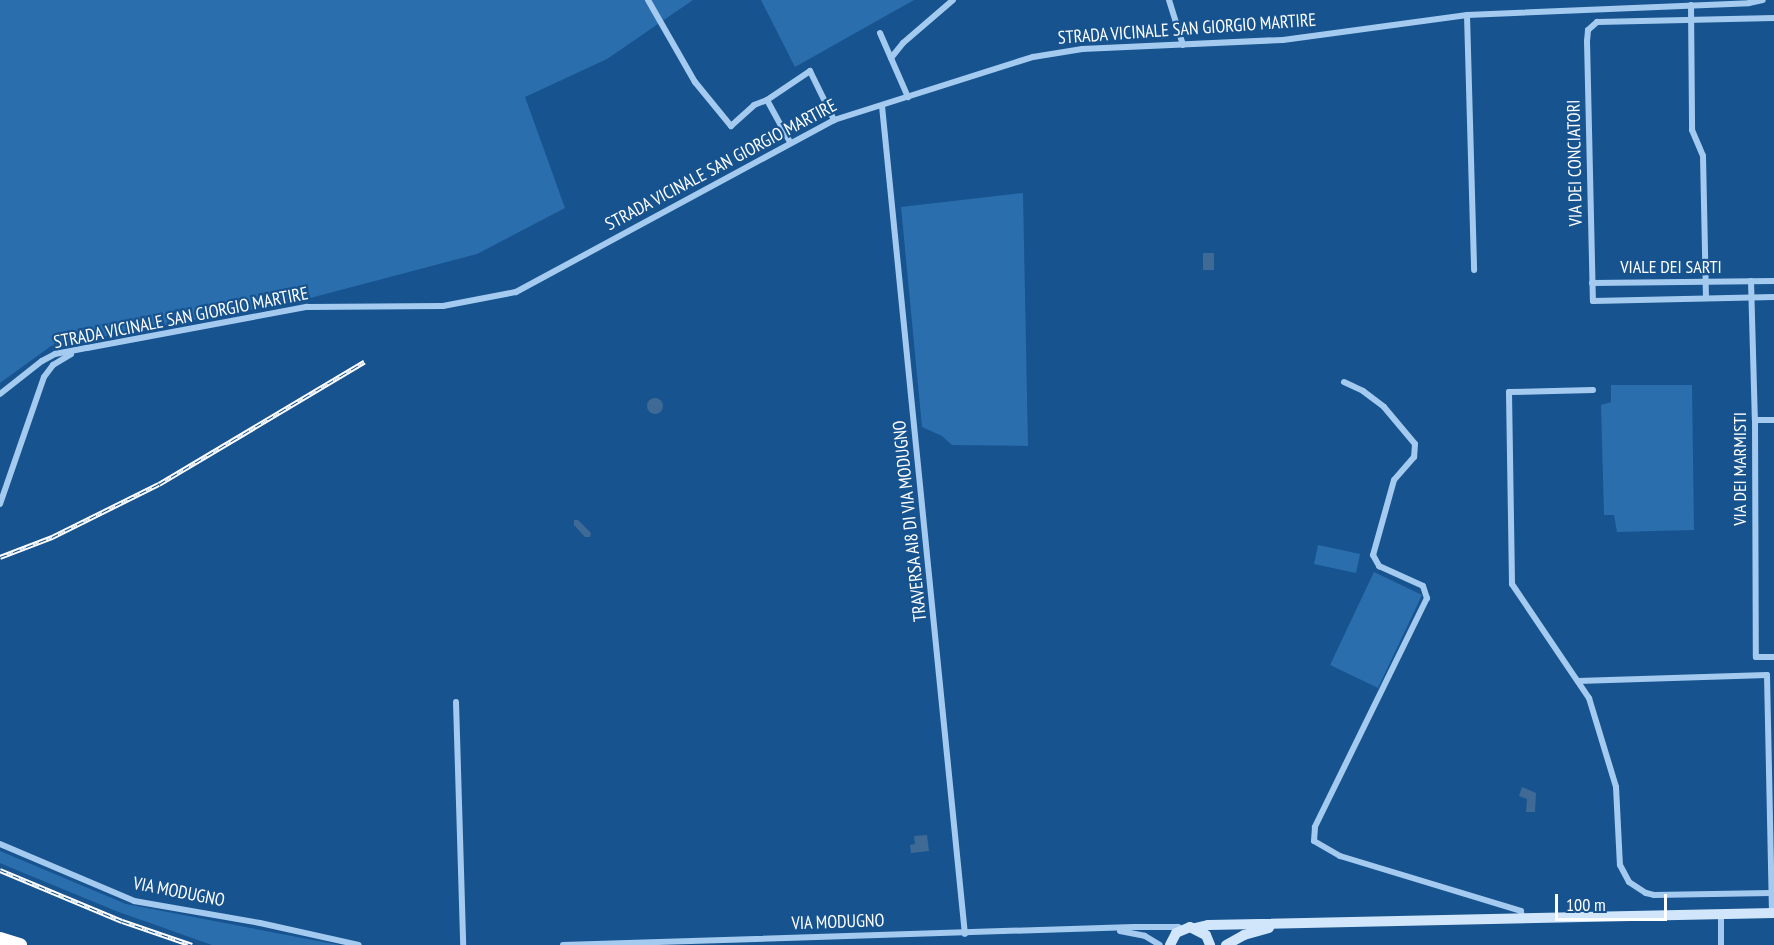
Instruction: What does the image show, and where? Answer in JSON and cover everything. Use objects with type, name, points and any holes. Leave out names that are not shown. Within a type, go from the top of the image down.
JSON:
[{"type":"highway","points":[[1,939],[20,945]]},
{"type":"street","points":[[648,0],[695,82],[731,126],[749,108],[767,100],[810,71],[834,120]]},
{"type":"street","points":[[891,58],[903,43],[953,0]]},
{"type":"street","points":[[1169,0],[1183,45]]},
{"type":"street","name":"STRADA VICINALE SAN GIORGIO MARTIRE","points":[[0,394],[42,361],[55,354],[307,307],[443,306],[516,292],[834,120],[1008,64],[1061,51],[1283,40],[1467,15],[1749,3],[1763,0]]},
{"type":"street","points":[[1691,5],[1692,130],[1703,156],[1706,298]]},
{"type":"street","points":[[1467,15],[1474,270]]},
{"type":"street","points":[[1690,19],[1774,18]]},
{"type":"street","name":"VIA DEI CONCIATORI","points":[[1593,301],[1587,40],[1592,25],[1597,22],[1690,19]]},
{"type":"street","points":[[880,33],[908,97]]},
{"type":"street","points":[[767,100],[790,142]]},
{"type":"street","name":"TRAVERSA AI8 DI VIA MODUGNO","points":[[882,106],[965,934]]},
{"type":"street","name":"VIA DEI MARMISTI","points":[[1751,281],[1755,420],[1756,657],[1774,657]]},
{"type":"street","name":"VIALE DEI SARTI","points":[[1592,284],[1774,281]]},
{"type":"street","name":"VIALE DEI SARTI","points":[[1593,301],[1774,297]]},
{"type":"street","points":[[0,504],[44,376],[53,365],[74,352]]},
{"type":"street","points":[[1344,382],[1363,391],[1384,407],[1415,444],[1414,457],[1394,480],[1372,555],[1379,566],[1423,586],[1427,598],[1315,827],[1314,841],[1340,856],[1521,911],[1522,920]]},
{"type":"street","points":[[1593,390],[1509,392],[1512,584],[1589,698],[1616,788],[1620,865],[1629,882],[1646,893],[1654,895],[1771,893]]},
{"type":"street","points":[[1755,420],[1774,420]]},
{"type":"street","points":[[1170,945],[1176,933],[1182,929],[1208,925],[1278,926],[1773,913],[1767,675],[1578,681]]},
{"type":"street","points":[[456,702],[462,945]]},
{"type":"street","name":"VIA MODUGNO","points":[[0,844],[134,901],[260,923],[359,945]]},
{"type":"street","points":[[1721,914],[1721,945]]},
{"type":"street","points":[[1226,945],[1244,935],[1278,926]]},
{"type":"street","name":"VIA MODUGNO","points":[[562,945],[800,942],[1156,927],[1182,929]]},
{"type":"street","points":[[1195,928],[1206,935],[1210,945]]},
{"type":"street","name":"VIA MODUGNO","points":[[1113,930],[1145,936],[1160,945]]},
{"type":"shaded area","points":[[0,0],[693,0],[607,59],[525,97],[565,208],[477,254],[299,301],[51,346],[0,383]]},
{"type":"shaded area","points":[[761,0],[914,0],[795,67]]},
{"type":"shaded area","points":[[1023,193],[1028,446],[952,445],[942,436],[922,427],[901,207]]},
{"type":"shaded area","points":[[1203,253],[1214,253],[1214,270],[1203,270]]},
{"type":"shaded area","points":[[1611,385],[1692,385],[1694,530],[1617,532],[1614,515],[1604,515],[1601,405],[1611,402]]},
{"type":"shaded area","points":[[655,398],[663,406],[655,414],[647,406]]},
{"type":"shaded area","points":[[574,520],[578,520],[591,533],[590,537],[585,537],[574,525]]},
{"type":"shaded area","points":[[1318,545],[1360,554],[1356,573],[1314,564]]},
{"type":"shaded area","points":[[1374,572],[1422,595],[1378,688],[1330,665]]},
{"type":"shaded area","points":[[1522,787],[1536,793],[1535,812],[1526,812],[1527,799],[1519,796]]},
{"type":"shaded area","points":[[927,835],[929,851],[911,853],[910,845],[915,844],[914,836]]},
{"type":"shaded area","points":[[0,851],[126,904],[339,945],[212,945],[116,911],[0,863]]},
{"type":"railway","points":[[0,557],[52,537],[159,484],[364,362]]},
{"type":"railway","points":[[0,870],[122,921],[192,945]]}]
